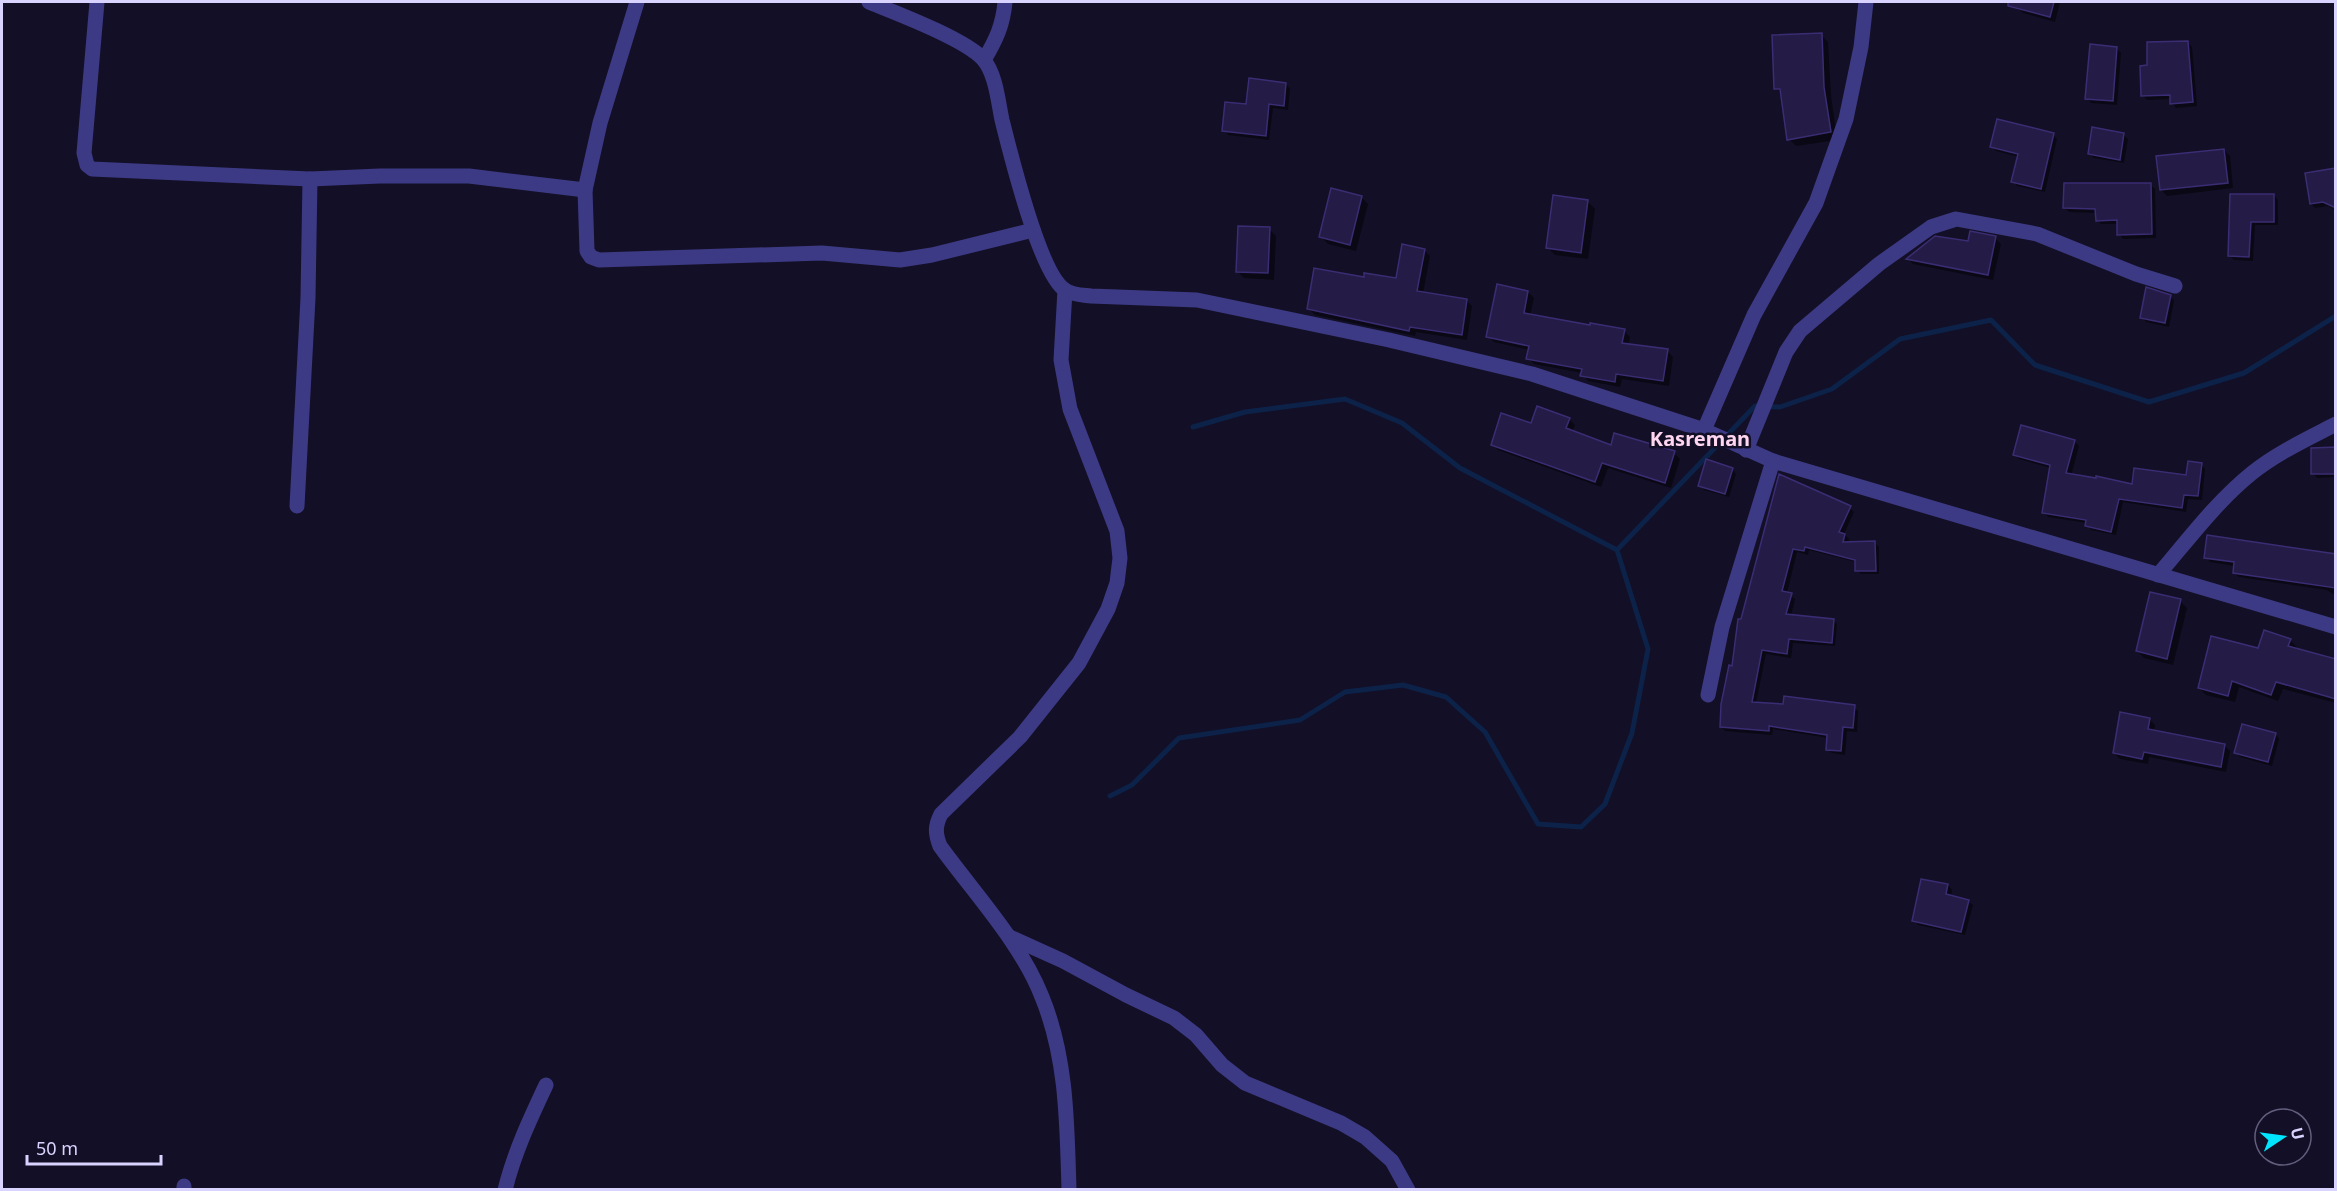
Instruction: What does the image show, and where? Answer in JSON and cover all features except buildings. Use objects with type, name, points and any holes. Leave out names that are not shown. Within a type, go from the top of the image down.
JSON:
[{"type":"street","points":[[97,2],[84,153],[87,165],[92,169],[310,179],[469,176],[585,190]]},
{"type":"street","points":[[637,2],[600,123],[585,190],[587,251],[591,257],[599,260],[822,253],[900,260],[932,255],[1033,230]]},
{"type":"street","points":[[869,2],[968,47],[984,60],[992,76],[1013,167],[1033,230],[1056,282],[1065,290],[1077,295],[1197,300],[1389,340],[1532,374],[1710,434],[1773,461],[2336,627]]},
{"type":"street","points":[[984,60],[997,38],[1005,2]]},
{"type":"street","points":[[1710,434],[1754,315],[1816,203],[1846,119],[1861,47],[1866,2]]},
{"type":"street","points":[[297,506],[308,298],[310,179]]},
{"type":"street","points":[[1742,448],[1759,418],[1786,352],[1800,330],[1879,264],[1930,227],[1956,219],[2037,234],[2136,274],[2175,286]]},
{"type":"street","points":[[1065,290],[1061,360],[1070,409],[1117,531],[1120,558],[1117,583],[1108,609],[1079,663],[1020,737],[941,814],[936,824],[935,834],[940,846],[1010,937],[1042,995],[1057,1042],[1066,1103],[1069,1190]]},
{"type":"street","points":[[2158,575],[2216,507],[2253,473],[2286,450],[2336,424]]},
{"type":"street","points":[[1708,695],[1722,627],[1773,461]]},
{"type":"street","points":[[1010,937],[1174,1018],[1196,1035],[1222,1065],[1245,1083],[1341,1123],[1365,1137],[1392,1161],[1408,1190]]},
{"type":"street","points":[[505,1190],[509,1172],[526,1128],[546,1085]]},
{"type":"waterway","points":[[1193,427],[1245,412],[1345,399],[1402,423],[1460,468],[1617,550],[1755,406],[1780,407],[1832,389],[1900,339],[1991,320],[2035,365],[2149,402],[2244,373],[2336,316]]},
{"type":"waterway","points":[[1110,796],[1132,785],[1179,738],[1300,720],[1345,692],[1403,685],[1446,697],[1485,732],[1538,824],[1581,827],[1605,804],[1632,733],[1648,649],[1617,550]]},
{"type":"district","name":"Kasreman","points":[[1700,438]]}]
